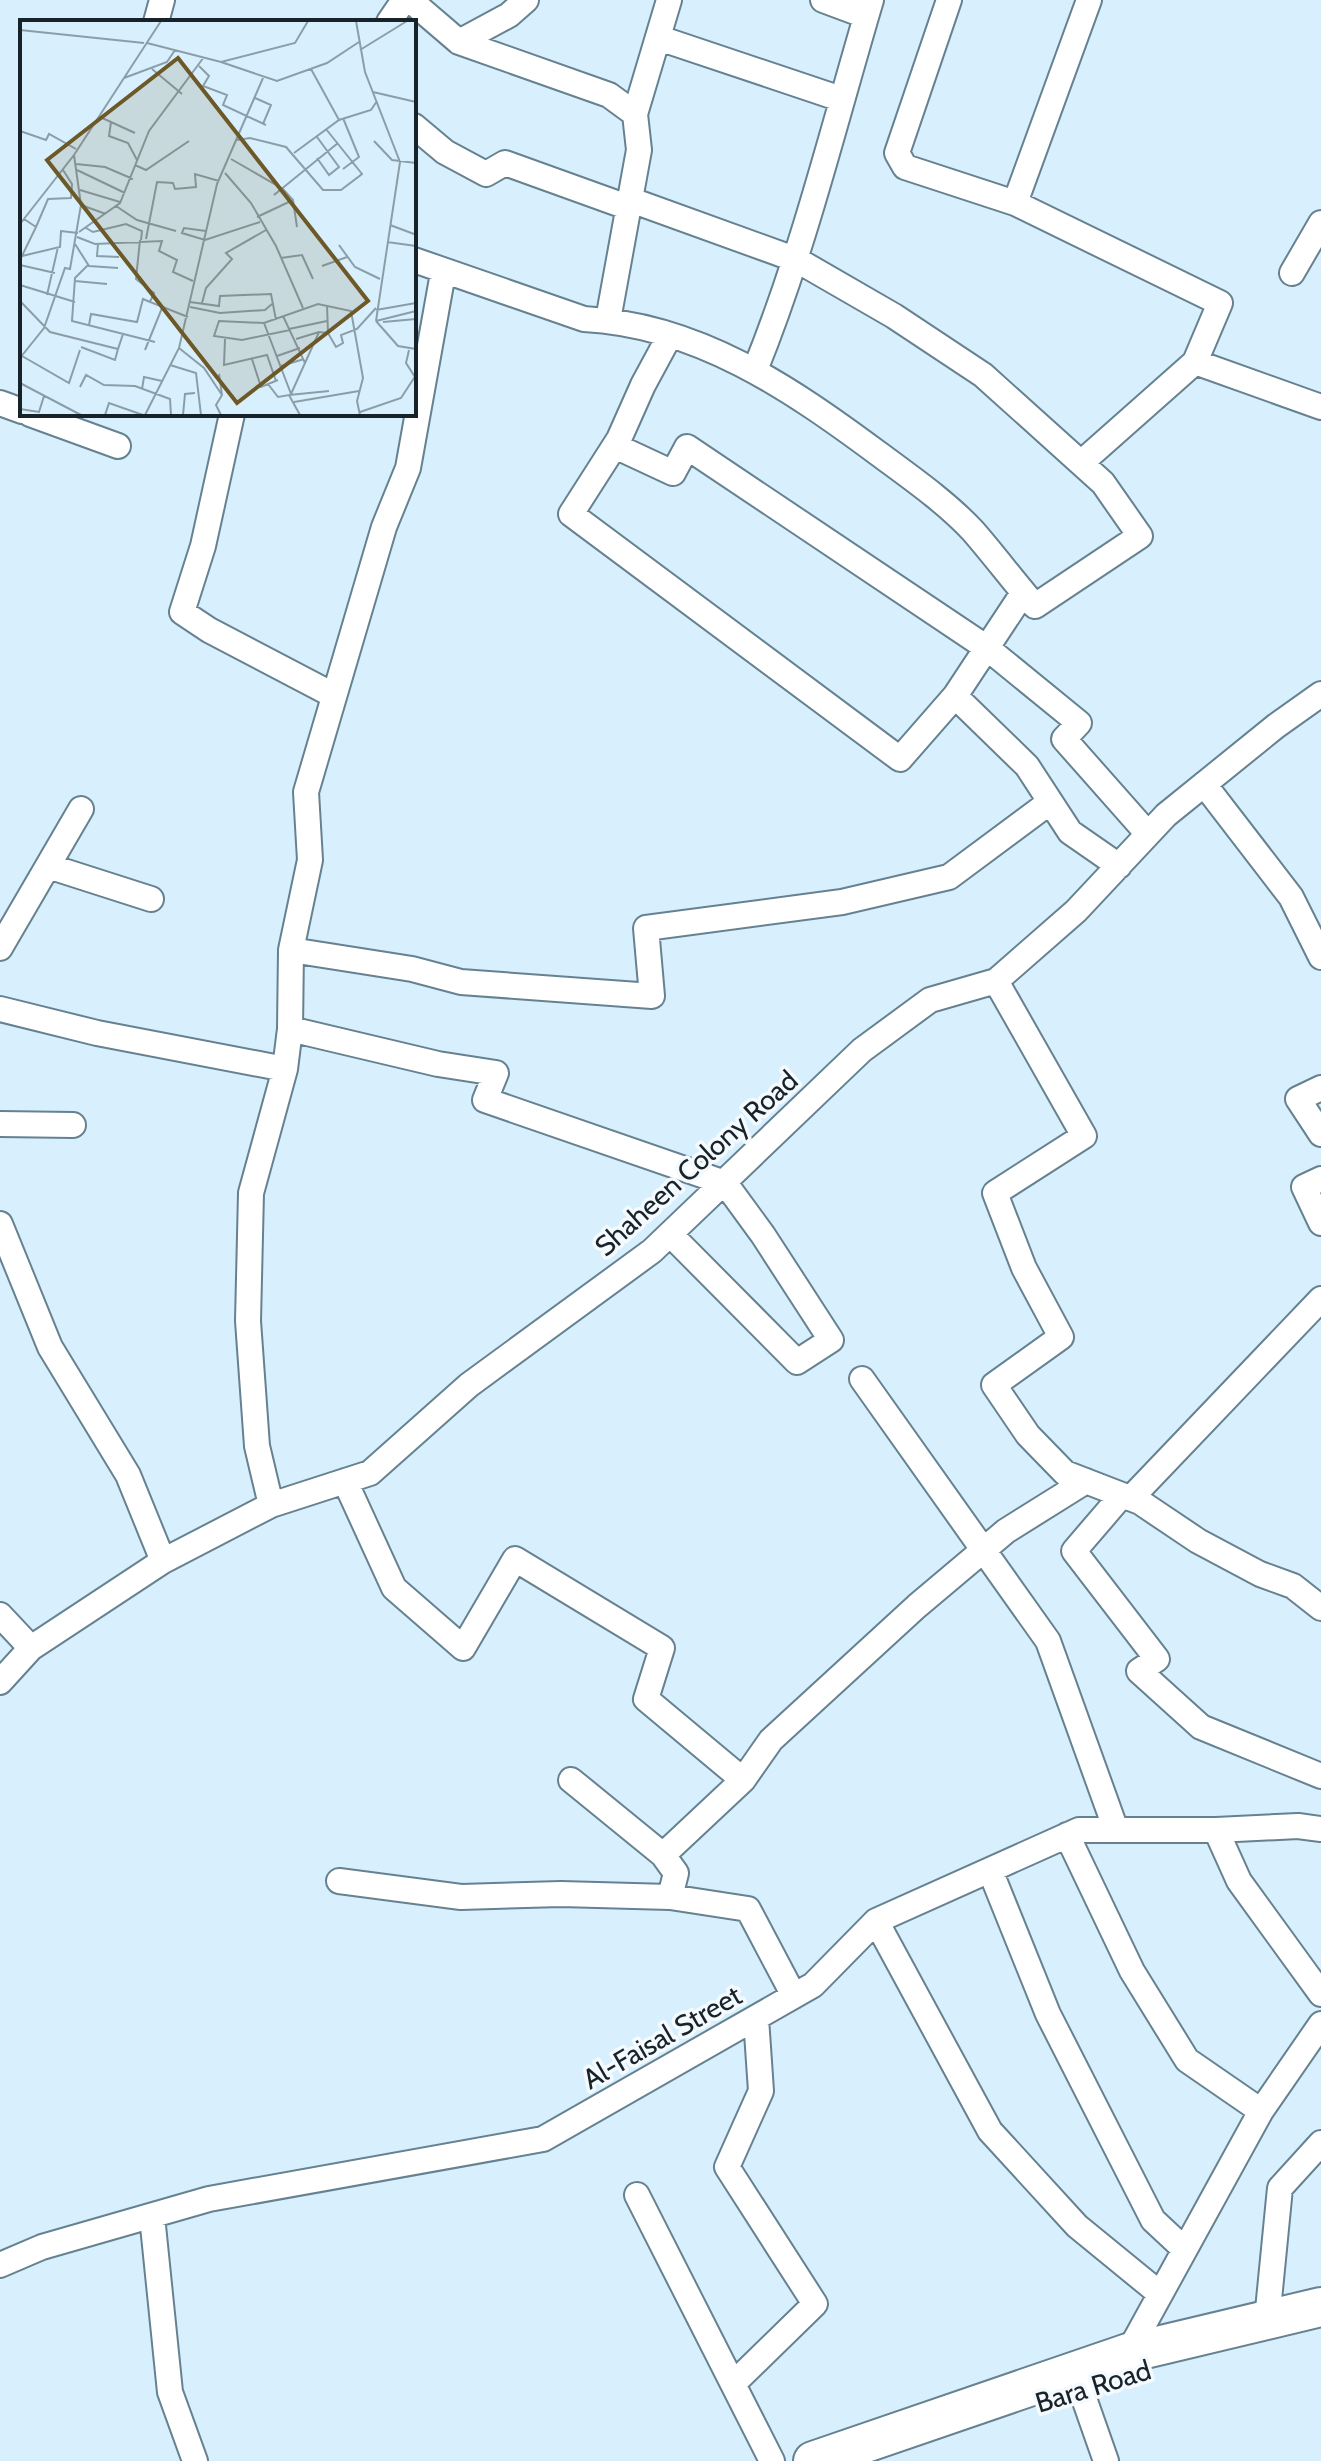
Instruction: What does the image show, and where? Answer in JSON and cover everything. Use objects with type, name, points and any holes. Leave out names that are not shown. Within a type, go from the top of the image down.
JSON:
[{"type":"main road","points":[[813,2461],[1267,2320],[1321,2307]]},
{"type":"main road","name":"Bara Road","points":[[869,2461],[1080,2387],[1122,2364],[1321,2326]]},
{"type":"street","points":[[157,20],[162,0]]},
{"type":"street","points":[[390,20],[404,0]]},
{"type":"street","points":[[410,0],[459,42],[609,95],[635,114]]},
{"type":"street","points":[[459,42],[509,15],[526,0]]},
{"type":"street","points":[[608,320],[639,150],[635,114],[669,0]]},
{"type":"street","points":[[755,370],[797,260],[869,8],[823,0]]},
{"type":"street","points":[[949,0],[897,153],[905,167],[1015,203],[1220,303],[1195,362],[1081,463]]},
{"type":"street","points":[[1015,203],[1089,0]]},
{"type":"street","points":[[659,38],[841,99]]},
{"type":"street","points":[[416,128],[445,152],[486,174],[505,163],[797,260],[894,316],[983,375],[1103,483],[1140,536],[1035,606],[971,529],[914,480],[755,370],[689,339],[608,320],[584,319],[443,273],[416,261]]},
{"type":"street","points":[[1292,273],[1321,223]]},
{"type":"street","points":[[271,1505],[257,1446],[248,1321],[251,1193],[285,1069],[290,1029],[291,950],[310,860],[306,792],[384,527],[408,468],[443,273]]},
{"type":"street","points":[[670,335],[615,446],[571,514],[900,759],[955,696],[1023,593]]},
{"type":"street","points":[[1195,362],[1321,407]]},
{"type":"street","points":[[0,403],[20,410]]},
{"type":"street","points":[[36,416],[118,446]]},
{"type":"street","points":[[232,416],[203,546],[182,612],[333,695]]},
{"type":"street","points":[[615,446],[673,473],[687,447],[987,648],[1079,723],[1064,739],[1148,834]]},
{"type":"street","name":"Shaheen Colony Road","points":[[0,1682],[31,1648],[163,1561],[271,1505],[370,1473],[469,1385],[670,1234],[862,1050],[930,1000],[996,981],[1076,911],[1148,834],[1204,784],[1321,694]]},
{"type":"street","points":[[955,696],[1027,766],[1070,832],[1119,866]]},
{"type":"street","points":[[1204,784],[1291,897],[1321,957]]},
{"type":"street","points":[[291,950],[412,969],[461,982],[652,996],[646,928],[842,902],[949,877],[1050,802]]},
{"type":"street","points":[[0,948],[81,809]]},
{"type":"street","points":[[48,866],[151,899]]},
{"type":"street","points":[[996,981],[1084,1136],[995,1193],[1024,1268],[1061,1337],[994,1385],[1028,1435],[1065,1473],[1127,1496],[1198,1541],[1260,1574],[1293,1586],[1321,1608]]},
{"type":"street","points":[[0,1009],[97,1033],[285,1069]]},
{"type":"street","points":[[290,1029],[438,1064],[496,1073],[485,1100],[725,1183],[831,1340],[797,1362],[670,1234]]},
{"type":"street","points":[[1321,1088],[1298,1099],[1321,1134]]},
{"type":"street","points":[[0,1124],[73,1125]]},
{"type":"street","points":[[1321,1179],[1304,1187],[1321,1223]]},
{"type":"street","points":[[0,1224],[50,1347],[128,1475],[163,1561]]},
{"type":"street","points":[[1321,1299],[1074,1551],[1157,1659],[1139,1671],[1201,1727],[1321,1776]]},
{"type":"street","points":[[862,1379],[1048,1641],[1116,1830]]},
{"type":"street","points":[[345,1481],[394,1588],[463,1648],[515,1559],[662,1648],[646,1699],[743,1780]]},
{"type":"street","points":[[663,1855],[743,1780],[771,1740],[917,1606],[1006,1531],[1086,1481]]},
{"type":"street","points":[[0,1615],[31,1648]]},
{"type":"street","points":[[571,1780],[663,1855],[676,1873],[670,1897]]},
{"type":"street","name":"Al-Faisal Street","points":[[0,2265],[42,2247],[209,2199],[543,2139],[813,1985],[876,1921],[1079,1830],[1216,1830],[1298,1826],[1321,1829]]},
{"type":"street","points":[[1216,1830],[1239,1881],[1321,1994]]},
{"type":"street","points":[[1067,1835],[1132,1971],[1187,2060],[1261,2111]]},
{"type":"street","points":[[990,1870],[1048,2014],[1153,2220],[1183,2248]]},
{"type":"street","points":[[339,1881],[461,1897],[670,1897],[748,1909],[794,1996]]},
{"type":"street","points":[[876,1921],[990,2131],[1077,2226],[1159,2293]]},
{"type":"street","points":[[733,2384],[815,2304],[727,2167],[761,2091],[756,2018]]},
{"type":"street","points":[[1122,2364],[1261,2111],[1321,2024]]},
{"type":"street","points":[[1267,2320],[1280,2188],[1321,2143]]},
{"type":"street","points":[[637,2195],[772,2461]]},
{"type":"street","points":[[152,2216],[170,2392],[195,2461]]},
{"type":"street","points":[[1080,2387],[1106,2461]]}]
